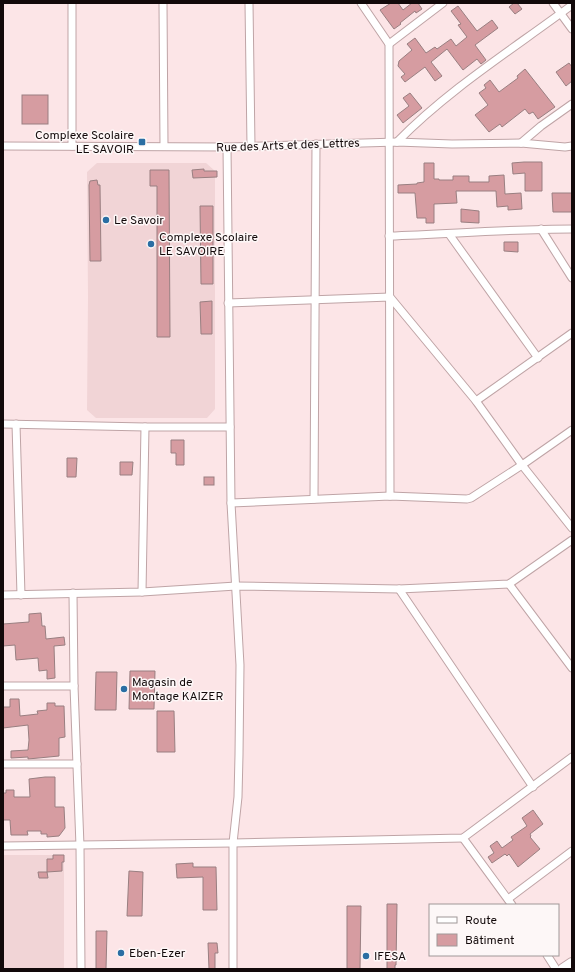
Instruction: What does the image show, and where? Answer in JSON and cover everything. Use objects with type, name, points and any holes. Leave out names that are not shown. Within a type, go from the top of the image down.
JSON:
[{"type":"street","points":[[72,3],[72,146]]},
{"type":"street","points":[[163,3],[164,146]]},
{"type":"street","points":[[249,3],[251,146]]},
{"type":"street","points":[[361,3],[389,44],[390,496]]},
{"type":"street","points":[[389,44],[443,3]]},
{"type":"street","points":[[553,3],[572,29]]},
{"type":"street","points":[[397,142],[431,110],[572,5]]},
{"type":"street","points":[[521,143],[541,126],[572,104]]},
{"type":"street","name":"Rue des Arts et des Lettres","points":[[3,146],[227,147],[389,142],[452,144],[521,143],[565,147],[572,146]]},
{"type":"street","points":[[314,498],[316,144]]},
{"type":"street","points":[[227,147],[231,503],[240,665],[238,797],[233,843],[233,969]]},
{"type":"street","points":[[389,236],[541,229],[572,230]]},
{"type":"street","points":[[541,229],[572,278]]},
{"type":"street","points":[[449,234],[538,358]]},
{"type":"street","points":[[228,303],[390,297]]},
{"type":"street","points":[[390,297],[476,401],[522,465],[572,528]]},
{"type":"street","points":[[476,401],[572,333]]},
{"type":"street","points":[[3,424],[230,427]]},
{"type":"street","points":[[16,424],[21,595]]},
{"type":"street","points":[[142,592],[145,427]]},
{"type":"street","points":[[231,503],[314,498],[390,496],[467,499],[471,498],[522,465],[572,430]]},
{"type":"street","points":[[3,595],[142,592],[236,586],[398,589],[509,584],[572,540]]},
{"type":"street","points":[[509,584],[572,668]]},
{"type":"street","points":[[398,589],[534,787]]},
{"type":"street","points":[[73,593],[74,686],[80,846],[81,969]]},
{"type":"street","points":[[3,686],[74,686]]},
{"type":"street","points":[[3,846],[80,846],[463,838],[534,787],[572,757]]},
{"type":"street","points":[[3,764],[77,764]]},
{"type":"street","points":[[463,838],[511,904]]},
{"type":"street","points":[[508,898],[572,851]]},
{"type":"street","points":[[547,956],[556,969]]},
{"type":"street","points":[[563,969],[572,963]]},
{"type":"shaded area","name":"Complexe Scolaire LE SAVOIRE","points":[[97,163],[206,163],[215,171],[215,409],[207,418],[96,418],[87,410],[87,172]]},
{"type":"shaded area","points":[[3,855],[64,855],[64,969],[3,969]]},
{"type":"building","points":[[391,3],[398,3],[403,10],[412,3],[418,3],[422,9],[416,13],[415,11],[394,29],[380,10]]},
{"type":"building","points":[[514,3],[517,3],[522,9],[515,14],[509,7]]},
{"type":"building","points":[[458,6],[477,31],[492,20],[498,28],[475,45],[486,60],[481,64],[477,59],[463,70],[447,49],[431,62],[442,76],[435,81],[425,67],[405,82],[401,77],[405,74],[398,66],[399,61],[412,50],[407,44],[415,38],[426,53],[435,47],[437,49],[451,39],[456,46],[467,37],[458,25],[461,24],[451,11]]},
{"type":"building","points":[[569,63],[572,67],[572,81],[566,86],[556,72]]},
{"type":"building","points":[[525,69],[555,107],[538,119],[533,112],[529,114],[525,109],[502,127],[500,124],[489,132],[475,115],[488,105],[479,93],[486,88],[484,85],[490,80],[499,92],[518,78],[517,76]]},
{"type":"building","points":[[410,93],[422,108],[403,123],[397,115],[409,106],[403,98]]},
{"type":"building","points":[[22,95],[48,95],[48,124],[22,124]]},
{"type":"building","points":[[542,162],[542,191],[525,191],[525,173],[513,174],[512,163]]},
{"type":"building","points":[[424,163],[434,163],[434,179],[439,180],[453,180],[453,176],[469,176],[469,182],[489,182],[489,176],[504,175],[505,194],[521,193],[522,209],[508,210],[508,206],[497,207],[496,191],[456,191],[457,203],[434,204],[434,223],[426,223],[426,218],[417,218],[415,193],[398,193],[398,185],[424,182]]},
{"type":"building","points":[[204,169],[204,171],[217,171],[217,177],[193,178],[192,170]]},
{"type":"building","points":[[150,170],[169,170],[170,337],[157,337],[157,186],[150,186]]},
{"type":"building","points":[[97,180],[98,185],[100,185],[101,261],[90,261],[89,185],[90,181]]},
{"type":"building","points":[[552,193],[572,193],[572,212],[553,212]]},
{"type":"building","points":[[200,206],[213,206],[213,284],[201,284]]},
{"type":"building","points":[[461,209],[479,211],[479,223],[461,222]]},
{"type":"building","points":[[504,242],[518,242],[518,252],[504,251]]},
{"type":"building","points":[[212,301],[212,334],[201,334],[200,302]]},
{"type":"building","points":[[171,440],[184,440],[184,465],[176,465],[176,453],[171,453]]},
{"type":"building","points":[[67,458],[77,458],[76,477],[67,477]]},
{"type":"building","points":[[120,462],[133,462],[132,475],[120,475]]},
{"type":"building","points":[[204,477],[214,477],[214,485],[204,485]]},
{"type":"building","points":[[41,613],[42,626],[45,626],[46,639],[64,637],[65,645],[54,646],[55,678],[47,679],[47,670],[39,671],[38,658],[16,660],[15,645],[3,646],[3,624],[29,622],[29,614]]},
{"type":"building","points":[[130,671],[155,671],[154,709],[129,709]]},
{"type":"building","points":[[96,672],[117,672],[116,710],[95,710]]},
{"type":"building","points":[[10,699],[19,699],[20,716],[38,714],[37,711],[47,710],[47,703],[55,703],[55,706],[64,706],[65,737],[59,738],[59,756],[28,759],[28,757],[11,758],[11,751],[28,750],[29,740],[28,725],[3,728],[3,707],[10,707]]},
{"type":"building","points":[[157,711],[174,711],[175,752],[157,752]]},
{"type":"building","points":[[55,777],[55,807],[64,807],[65,828],[59,836],[47,837],[47,834],[41,834],[41,831],[27,831],[28,835],[11,835],[10,820],[3,820],[3,793],[6,793],[6,790],[14,790],[14,797],[30,797],[29,779]]},
{"type":"building","points":[[533,810],[543,824],[530,834],[530,837],[540,849],[518,867],[509,854],[507,856],[505,854],[492,863],[488,857],[494,853],[490,846],[497,841],[502,848],[513,840],[511,837],[527,826],[522,818]]},
{"type":"building","points":[[53,855],[64,855],[62,871],[47,872],[47,859],[53,859]]},
{"type":"building","points":[[193,863],[193,867],[216,867],[217,910],[203,910],[203,877],[177,878],[176,864]]},
{"type":"building","points":[[129,871],[143,872],[142,916],[127,916]]},
{"type":"building","points":[[38,872],[47,872],[48,878],[39,878]]},
{"type":"building","points":[[387,904],[397,904],[395,969],[387,969]]},
{"type":"building","points":[[347,906],[361,906],[360,969],[347,969]]},
{"type":"building","points":[[96,931],[107,931],[106,969],[96,969]]},
{"type":"building","points":[[208,943],[217,943],[218,953],[215,953],[215,969],[209,969]]},
{"type":"place","name":"Complexe Scolaire LE SAVOIR","points":[[142,142]]},
{"type":"place","name":"Le Savoir","points":[[106,220]]},
{"type":"place","name":"Complexe Scolaire LE SAVOIRE","points":[[151,244]]},
{"type":"place","name":"Magasin de Montage KAIZER","points":[[124,689]]},
{"type":"place","name":"Eben-Ezer","points":[[121,953]]},
{"type":"place","name":"IFESA","points":[[366,956]]}]
